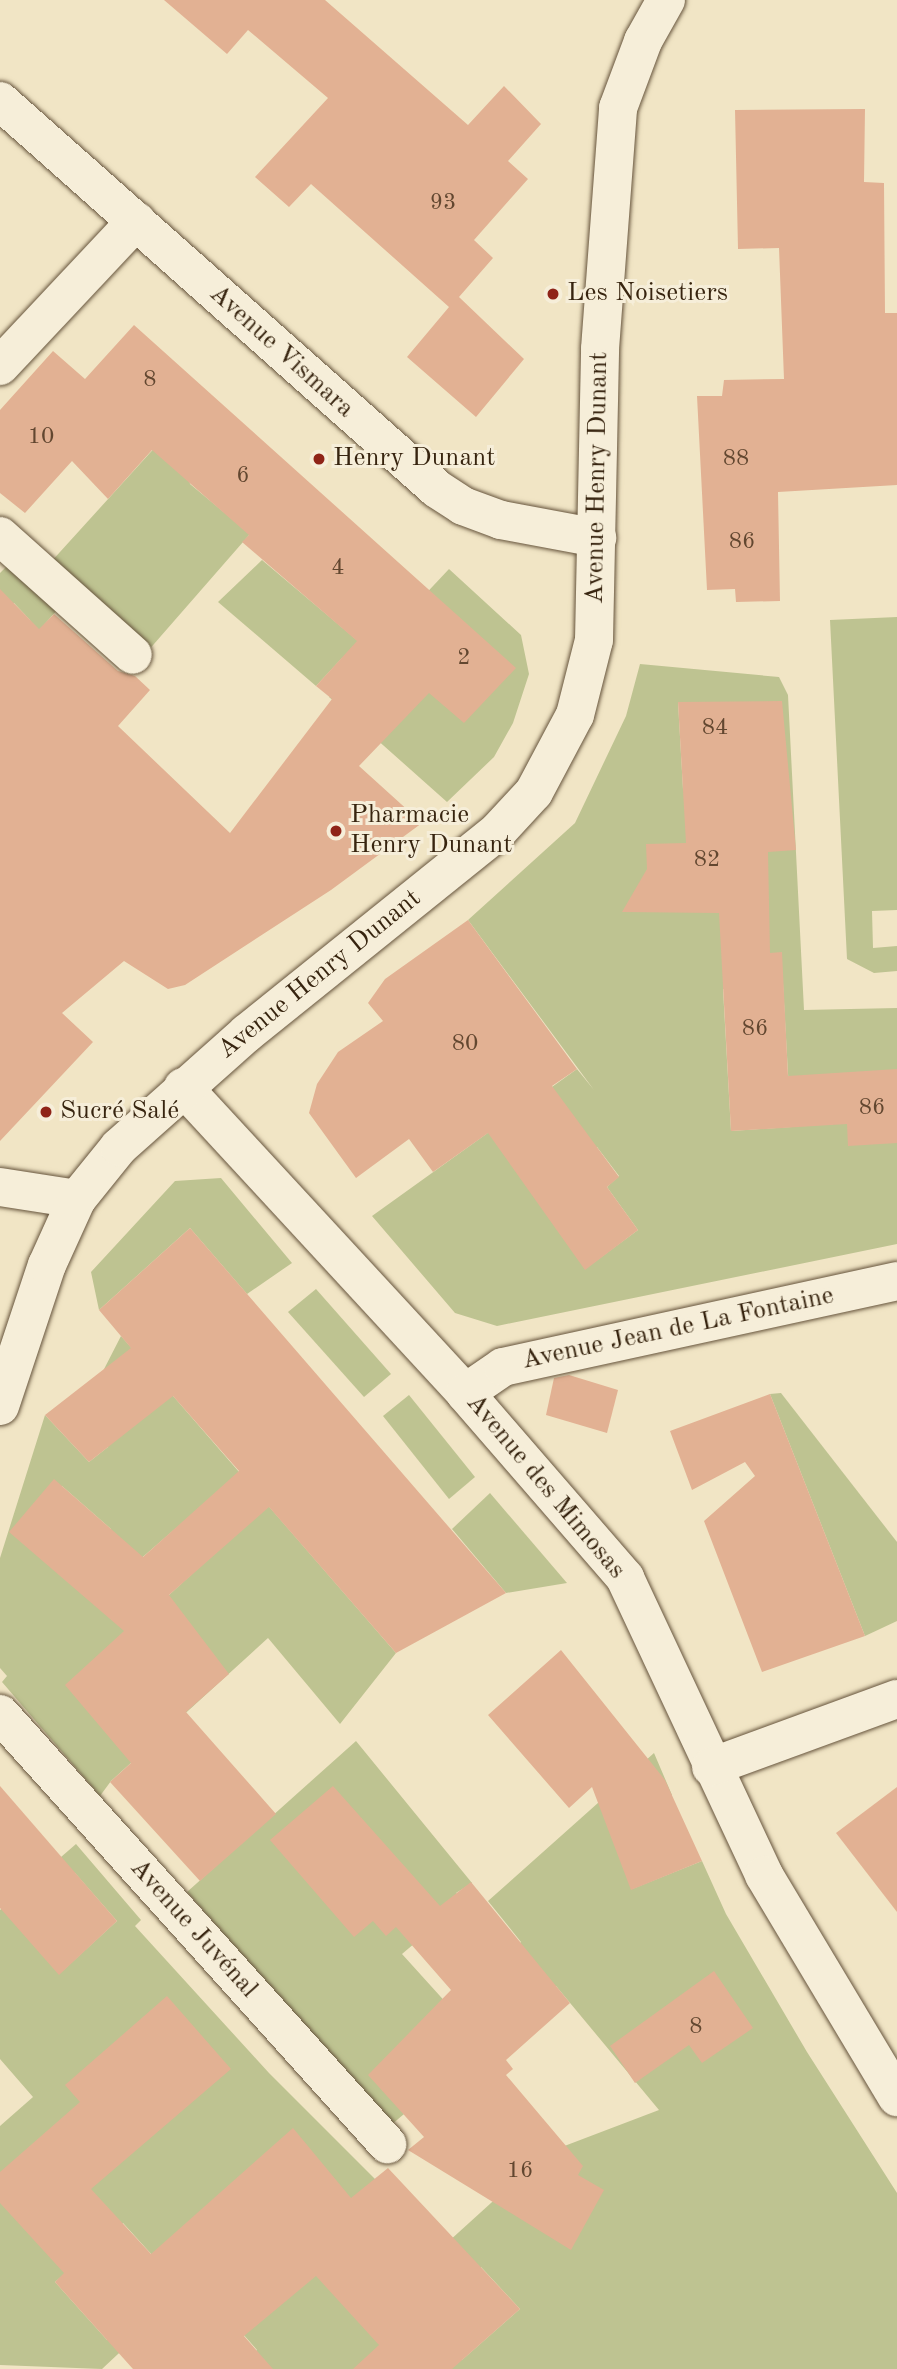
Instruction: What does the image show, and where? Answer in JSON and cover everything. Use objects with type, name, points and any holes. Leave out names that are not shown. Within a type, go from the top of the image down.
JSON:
[{"type":"street","name":"Avenue Henry Dunant","points":[[0,1406],[47,1265],[77,1199],[119,1147],[183,1087],[498,831],[534,792],[570,725],[585,685],[594,640],[601,335],[618,108],[643,41],[666,0]]},
{"type":"street","name":"Avenue Vismara","points":[[0,101],[437,489],[463,506],[501,520],[597,538]]},
{"type":"street","points":[[0,366],[136,221]]},
{"type":"street","points":[[0,536],[133,655]]},
{"type":"street","name":"Avenue des Mimosas","points":[[183,1087],[465,1393],[625,1578],[711,1767],[764,1875],[897,2097]]},
{"type":"street","points":[[0,1187],[77,1199]]},
{"type":"street","name":"Avenue Jean de La Fontaine","points":[[465,1393],[503,1367],[897,1281]]},
{"type":"street","points":[[711,1767],[897,1699]]},
{"type":"street","name":"Avenue Juvénal","points":[[0,1714],[387,2144]]},
{"type":"green space","points":[[178,422],[190,484],[250,534],[147,652],[50,563]]},
{"type":"green space","points":[[262,560],[371,652],[449,569],[521,635],[529,674],[513,723],[494,757],[447,802],[329,697],[355,667],[342,658],[316,686],[218,602]]},
{"type":"green space","points":[[9,564],[59,608],[34,636],[30,620],[14,603],[0,612],[0,573]]},
{"type":"green space","points":[[897,617],[897,910],[872,911],[873,948],[897,946],[897,971],[874,973],[847,959],[830,620]]},
{"type":"green space","points":[[640,664],[779,677],[788,695],[804,1010],[897,1008],[897,1244],[497,1326],[455,1313],[372,1216],[577,1069],[594,1090],[468,920],[575,823],[626,716]],"holes":[[[678,702],[749,702],[683,789]],[[783,984],[791,1127],[731,1131],[723,989]],[[597,1147],[619,1176],[607,1187],[638,1230],[585,1269]]]},
{"type":"green space","points":[[221,1178],[292,1263],[247,1294],[190,1228],[99,1310],[91,1272],[175,1181]]},
{"type":"green space","points":[[316,1289],[391,1374],[364,1397],[288,1312]]},
{"type":"green space","points":[[121,1336],[396,1653],[340,1724],[268,1638],[111,1781],[100,1796],[2,1682],[7,1676],[0,1668],[0,1558],[45,1415],[89,1462],[108,1447],[81,1414]],"holes":[[[62,1486],[111,1529],[67,1581]],[[176,1528],[205,1562],[168,1596],[137,1562]]]},
{"type":"green space","points":[[781,1393],[897,1542],[897,1621],[865,1636],[770,1394]]},
{"type":"green space","points":[[409,1395],[475,1477],[449,1499],[383,1416]]},
{"type":"green space","points":[[490,1493],[567,1583],[506,1593],[452,1529]]},
{"type":"green space","points":[[356,1741],[472,1883],[456,1893],[511,1953],[521,1942],[488,1901],[654,1753],[672,1795],[632,1889],[702,1861],[726,1914],[807,2052],[897,2193],[897,2369],[239,2369],[257,2350],[196,2281],[102,2369],[0,2365],[0,2126],[33,2097],[0,2059],[0,1910],[76,1844],[141,1920],[135,1926],[269,2073],[375,2179],[437,2252],[546,2153],[659,2110],[556,1986],[391,2125],[187,1892]],"holes":[[[75,1873],[117,1921],[59,1974]],[[455,1909],[478,2038],[402,1954]],[[123,2223],[174,2279],[107,2340],[55,2282]],[[481,2267],[520,2309],[462,2360]]]},
{"type":"building","points":[[164,0],[325,0],[468,125],[504,86],[541,124],[508,161],[528,179],[474,240],[493,258],[459,297],[524,359],[476,417],[407,357],[449,307],[311,184],[289,207],[255,177],[328,98],[248,30],[227,54]]},
{"type":"building","points":[[865,109],[864,182],[884,183],[885,313],[897,313],[897,485],[778,492],[780,601],[736,602],[735,589],[707,590],[697,396],[722,396],[724,380],[784,379],[779,248],[738,249],[735,110]]},
{"type":"building","points":[[134,325],[516,668],[464,723],[429,693],[359,766],[422,823],[331,890],[185,985],[168,989],[124,961],[62,1013],[93,1042],[0,1141],[0,589],[39,629],[54,614],[118,671],[135,676],[150,690],[118,726],[230,833],[332,699],[316,686],[357,641],[242,542],[249,535],[152,450],[108,499],[72,461],[25,513],[0,493],[0,410],[53,351],[85,379]]},
{"type":"building","points":[[782,701],[796,850],[768,852],[770,953],[782,952],[788,1076],[897,1069],[897,1143],[848,1146],[847,1124],[731,1131],[719,913],[622,912],[647,869],[646,844],[686,843],[678,702]]},
{"type":"building","points":[[468,920],[577,1069],[552,1086],[619,1177],[607,1187],[638,1230],[585,1270],[488,1133],[433,1172],[409,1139],[356,1178],[309,1113],[317,1084],[338,1052],[383,1021],[368,1003],[385,979]]},
{"type":"building","points":[[190,1228],[506,1593],[396,1653],[269,1507],[169,1595],[229,1674],[186,1712],[276,1814],[200,1881],[110,1782],[131,1763],[65,1685],[124,1631],[9,1532],[54,1479],[143,1557],[239,1471],[173,1396],[89,1462],[45,1415],[131,1348],[99,1310]]},
{"type":"building","points":[[569,1375],[618,1390],[607,1433],[546,1415],[554,1378]]},
{"type":"building","points":[[770,1394],[865,1636],[762,1672],[704,1521],[755,1476],[745,1462],[692,1490],[670,1431]]},
{"type":"building","points":[[561,1650],[665,1780],[702,1861],[631,1890],[592,1787],[569,1808],[488,1715]]},
{"type":"building","points":[[0,1786],[117,1921],[59,1975],[0,1908]]},
{"type":"building","points":[[333,1786],[440,1906],[471,1882],[570,2003],[506,2060],[513,2069],[506,2075],[583,2166],[578,2175],[604,2190],[571,2250],[408,2150],[424,2137],[368,2075],[451,1990],[396,1927],[386,1936],[373,1921],[354,1937],[270,1840]]},
{"type":"building","points":[[897,1787],[897,1912],[836,1833]]},
{"type":"building","points":[[714,1971],[753,2028],[702,2063],[689,2045],[635,2083],[610,2046]]},
{"type":"building","points":[[167,1996],[231,2069],[91,2189],[151,2254],[293,2128],[351,2198],[388,2168],[520,2309],[452,2369],[353,2369],[379,2345],[316,2276],[244,2336],[273,2369],[133,2369],[55,2282],[64,2273],[0,2203],[0,2172],[80,2102],[65,2085]]},
{"type":"place","name":"Les Noisetiers","points":[[553,294]]},
{"type":"place","name":"Henry Dunant","points":[[319,459]]},
{"type":"place","name":"Pharmacie Henry Dunant","points":[[336,831]]},
{"type":"place","name":"Sucré Salé","points":[[46,1112]]}]
